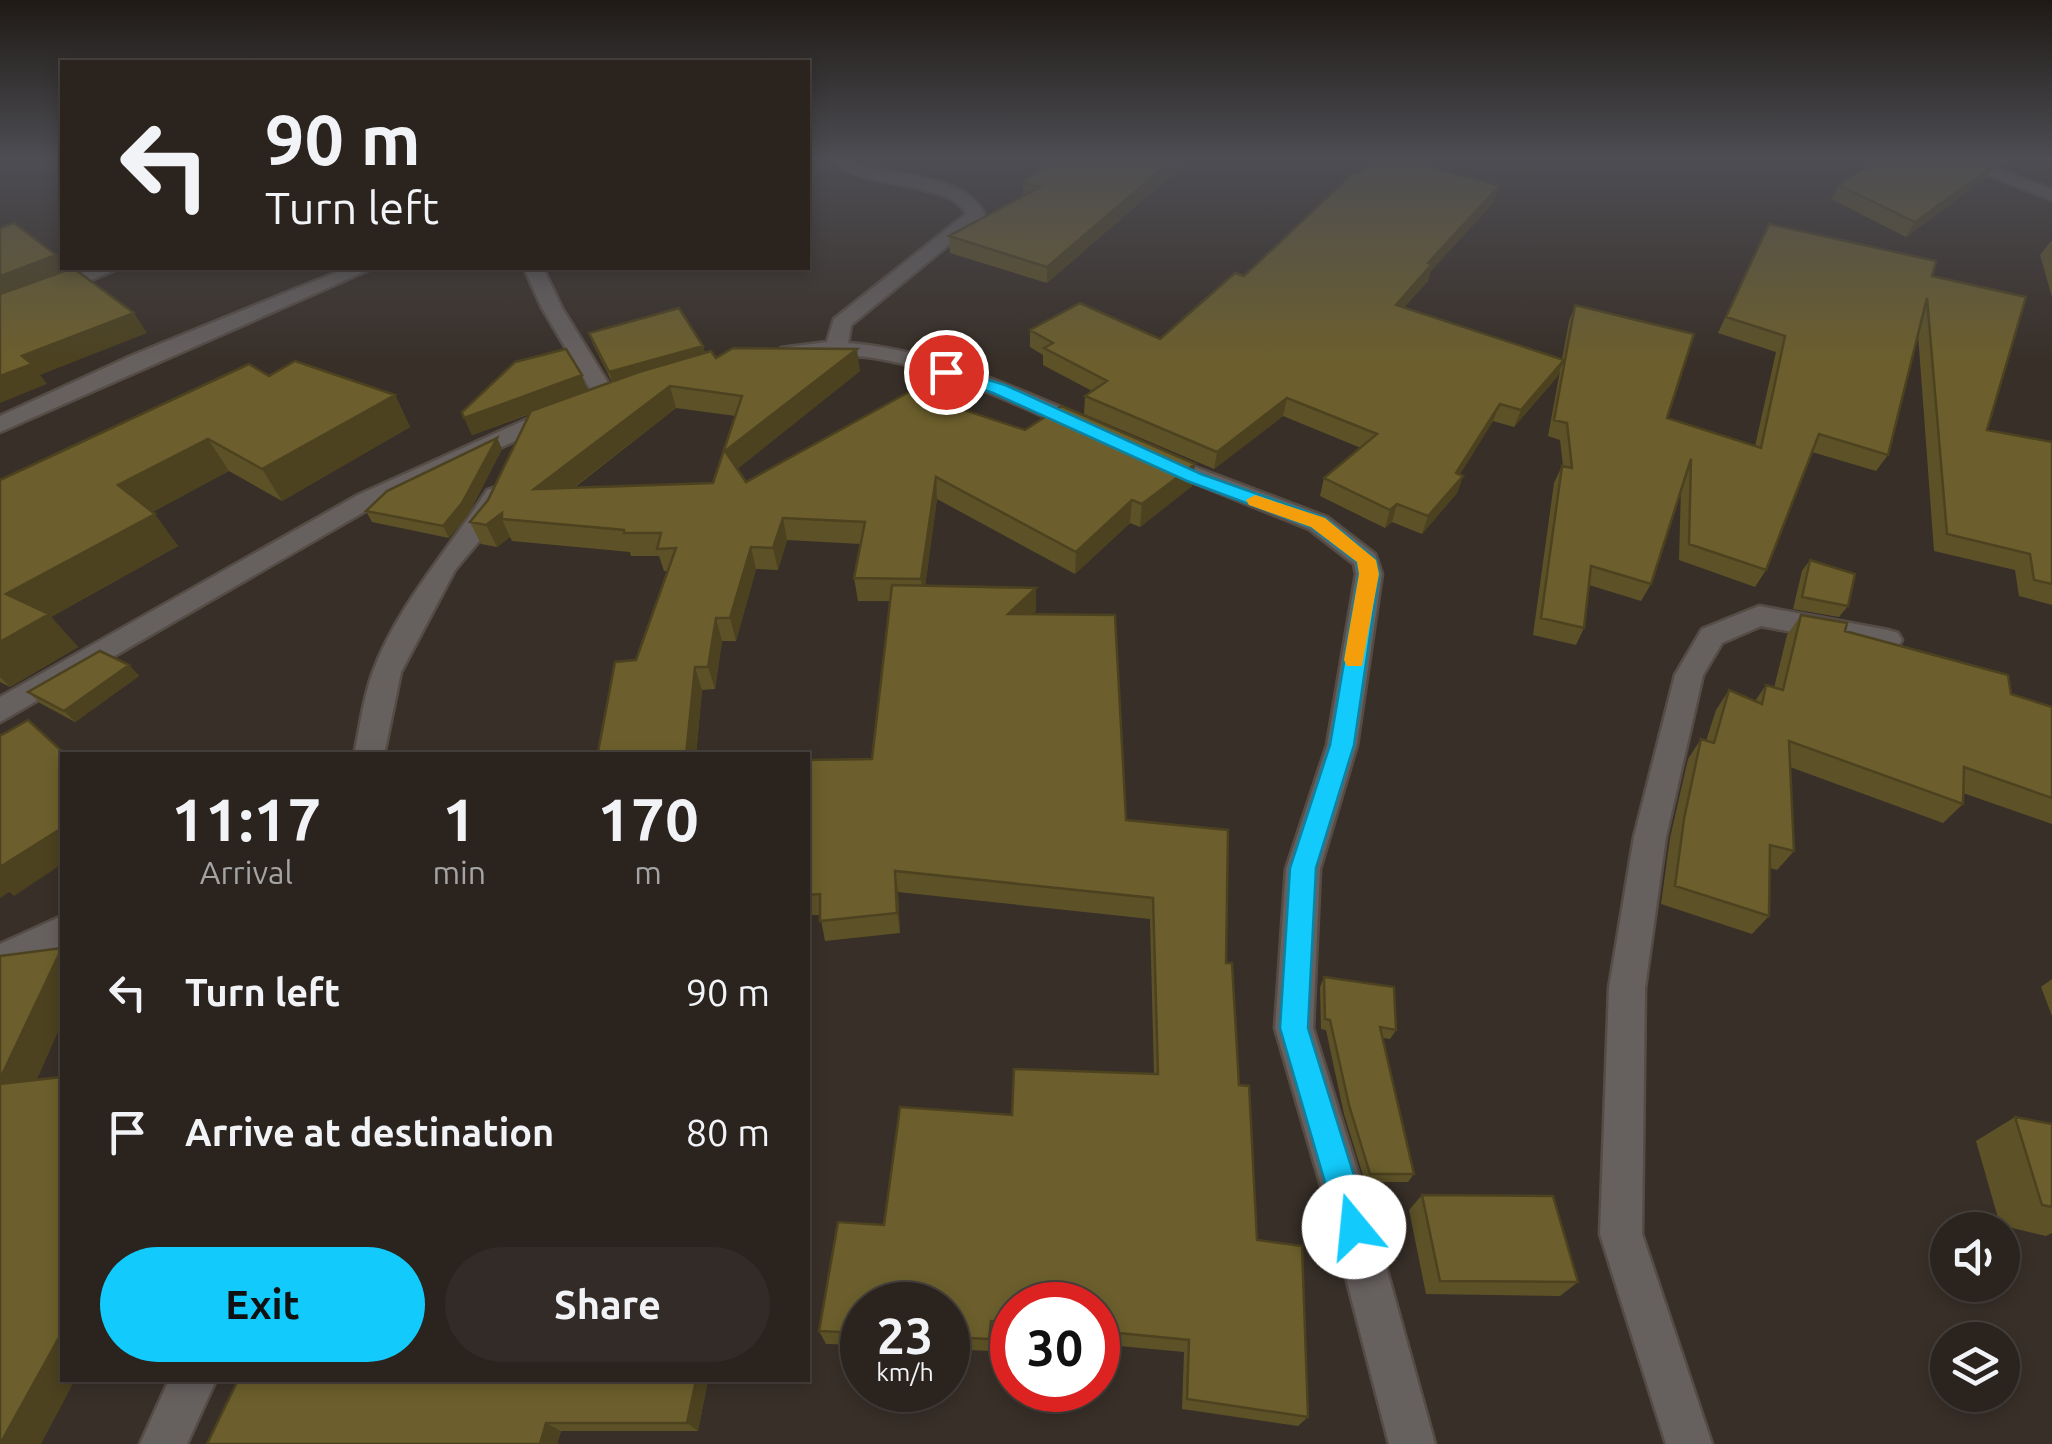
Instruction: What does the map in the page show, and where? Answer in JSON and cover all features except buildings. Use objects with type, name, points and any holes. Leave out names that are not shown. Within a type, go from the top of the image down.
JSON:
[{"type":"street","points":[[837,348],[841,323],[961,227]]},
{"type":"street","points":[[0,312],[105,270]]},
{"type":"street","points":[[0,425],[140,360],[358,270]]},
{"type":"street","points":[[534,270],[604,394]]},
{"type":"street","points":[[758,356],[837,348],[920,363],[999,389],[1194,478],[1318,523],[1366,560],[1369,574],[1342,745],[1303,868],[1294,1028],[1416,1443]]},
{"type":"street","points":[[0,711],[366,500],[528,424],[604,394],[639,385]]},
{"type":"street","points":[[371,752],[387,672],[444,566],[482,521],[513,463],[528,424]]},
{"type":"street","points":[[1689,1444],[1622,1234],[1627,988],[1650,837],[1684,693],[1689,675],[1712,636],[1759,616],[1888,640]]},
{"type":"street","points":[[0,961],[60,931]]},
{"type":"street","points":[[163,1444],[193,1382]]},
{"type":"slow traffic","points":[[1255,500],[1318,523],[1366,560],[1369,574],[1354,660]]},
{"type":"route","points":[[946,372],[999,389],[1194,478],[1318,523],[1366,560],[1369,574],[1342,745],[1303,868],[1294,1028],[1354,1227]]}]
